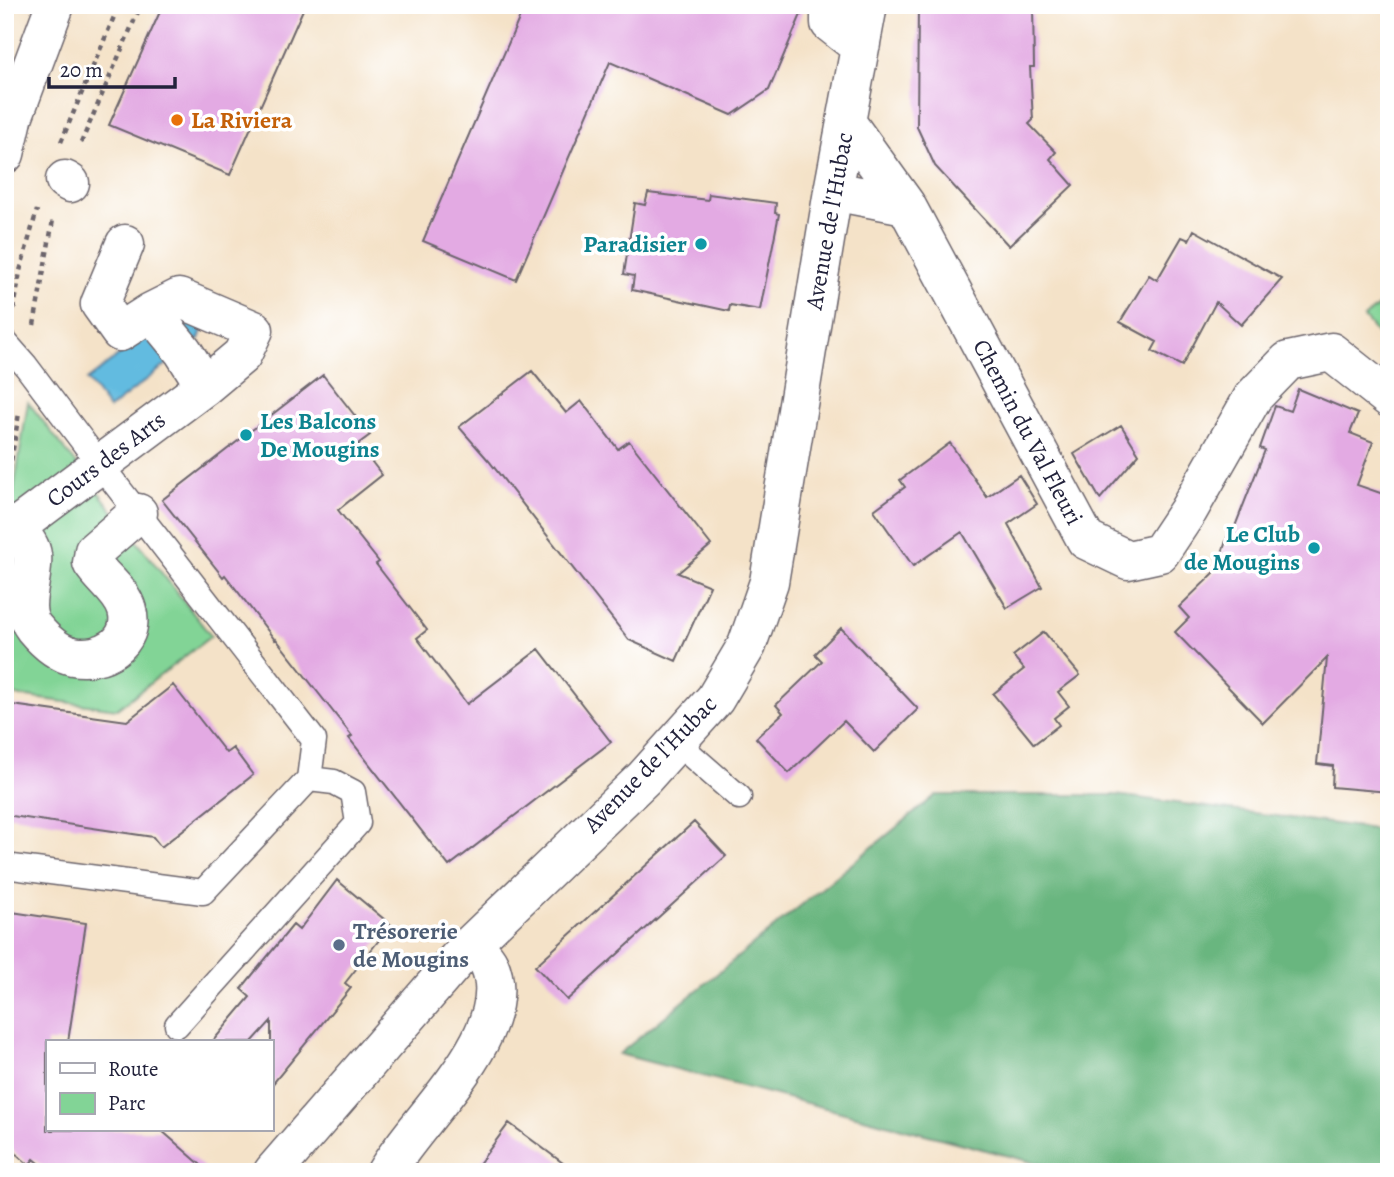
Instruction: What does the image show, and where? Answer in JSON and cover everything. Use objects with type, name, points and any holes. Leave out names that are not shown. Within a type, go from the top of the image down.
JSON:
[{"type":"street","points":[[5,154],[14,115],[55,5]]},
{"type":"street","points":[[830,5],[830,23],[861,44]]},
{"type":"street","name":"Avenue de l'Hubac","points":[[273,1172],[472,943],[644,778],[715,699],[747,645],[769,582],[833,191],[868,5]]},
{"type":"street","name":"Chemin du Val Fleuri","points":[[847,123],[906,205],[1086,540],[1128,560],[1160,553],[1188,511],[1253,397],[1288,361],[1331,352],[1389,398]]},
{"type":"street","points":[[833,191],[906,205]]},
{"type":"street","name":"Cours des Arts","points":[[11,526],[205,386],[242,355],[254,330],[179,298],[155,317],[120,332],[100,304],[125,244]]},
{"type":"street","points":[[155,317],[183,351],[205,386]]},
{"type":"street","points":[[11,526],[32,551],[27,613],[32,625],[58,651],[73,656],[92,656],[108,653],[123,640],[128,626],[127,610],[118,593],[92,563],[94,551],[138,513]]},
{"type":"street","points":[[386,1172],[480,1044],[492,1016],[494,991],[489,963],[472,943]]},
{"type":"lane","points":[[5,342],[314,740],[309,779],[203,892],[5,866]]},
{"type":"lane","points":[[676,742],[739,797]]},
{"type":"lane","points":[[177,1026],[358,823],[353,792],[334,782],[309,779]]},
{"type":"path","points":[[7,485],[54,212],[141,5]]},
{"type":"green space","points":[[1389,297],[1389,348],[1364,318]]},
{"type":"green space","points":[[28,402],[211,636],[117,709],[5,694],[5,545]]},
{"type":"green space","points":[[936,795],[1116,795],[1389,831],[1389,1172],[1070,1172],[619,1054]]},
{"type":"water","points":[[180,309],[206,320],[199,339],[109,409],[87,380]]},
{"type":"building","points":[[163,5],[305,5],[230,175],[109,125]]},
{"type":"building","points":[[525,5],[805,5],[769,90],[732,115],[610,62],[516,280],[423,241]]},
{"type":"building","points":[[918,5],[1033,5],[1034,67],[1030,67],[1033,120],[1029,124],[1056,152],[1050,159],[1073,185],[1009,246],[935,166],[917,127]]},
{"type":"building","name":"Paradisier","points":[[648,193],[708,200],[709,194],[776,203],[775,213],[779,214],[760,310],[730,305],[729,311],[632,290],[634,276],[624,274],[635,203],[645,205]]},
{"type":"building","points":[[1194,230],[1282,279],[1241,325],[1216,302],[1182,366],[1152,351],[1157,342],[1120,322],[1149,275],[1157,280],[1182,237],[1189,240]]},
{"type":"building","points":[[532,371],[566,413],[581,401],[618,449],[629,441],[711,545],[678,573],[710,586],[676,661],[629,640],[489,461],[459,427]]},
{"type":"building","points":[[323,375],[370,435],[358,444],[382,475],[338,510],[427,630],[417,638],[467,704],[539,649],[611,742],[449,866],[276,639],[162,500]]},
{"type":"building","name":"Le Club de Mougins","points":[[1298,389],[1358,414],[1350,433],[1373,442],[1357,485],[1389,496],[1389,792],[1332,787],[1333,766],[1317,764],[1327,658],[1263,723],[1175,632],[1189,618],[1179,607],[1216,571],[1229,532],[1232,534],[1265,450],[1260,448],[1275,406],[1290,411]]},
{"type":"building","points":[[1121,425],[1139,454],[1100,499],[1074,454]]},
{"type":"building","points":[[950,443],[987,497],[1019,475],[1037,504],[1008,524],[1042,587],[1007,608],[962,532],[913,566],[874,510],[905,487],[900,480]]},
{"type":"building","points":[[841,628],[918,709],[874,752],[844,721],[789,773],[756,738],[783,713],[776,705],[822,661],[815,654]]},
{"type":"building","points":[[1044,632],[1080,675],[1058,692],[1069,706],[1054,718],[1059,725],[1034,744],[993,694],[1024,669],[1013,656]]},
{"type":"building","points":[[173,685],[226,753],[233,748],[253,775],[161,847],[153,837],[5,815],[5,704],[127,721]]},
{"type":"building","points":[[694,822],[726,856],[567,1000],[535,966]]},
{"type":"building","points":[[337,880],[391,925],[345,983],[351,988],[273,1084],[271,1021],[254,1040],[214,1040],[250,997],[241,989],[293,925],[299,930]]},
{"type":"building","points":[[5,911],[86,923],[68,1040],[46,1040],[46,1132],[163,1132],[209,1172],[50,1172],[34,1159],[29,1165],[5,1144]]},
{"type":"building","points":[[509,1123],[575,1172],[473,1172]]},
{"type":"place","name":"La Riviera","points":[[177,120]]},
{"type":"place","name":"Paradisier","points":[[701,244]]},
{"type":"place","name":"Les Balcons De Mougins","points":[[246,435]]},
{"type":"place","name":"Le Club de Mougins","points":[[1314,548]]},
{"type":"place","name":"Trésorerie de Mougins","points":[[339,945]]}]
